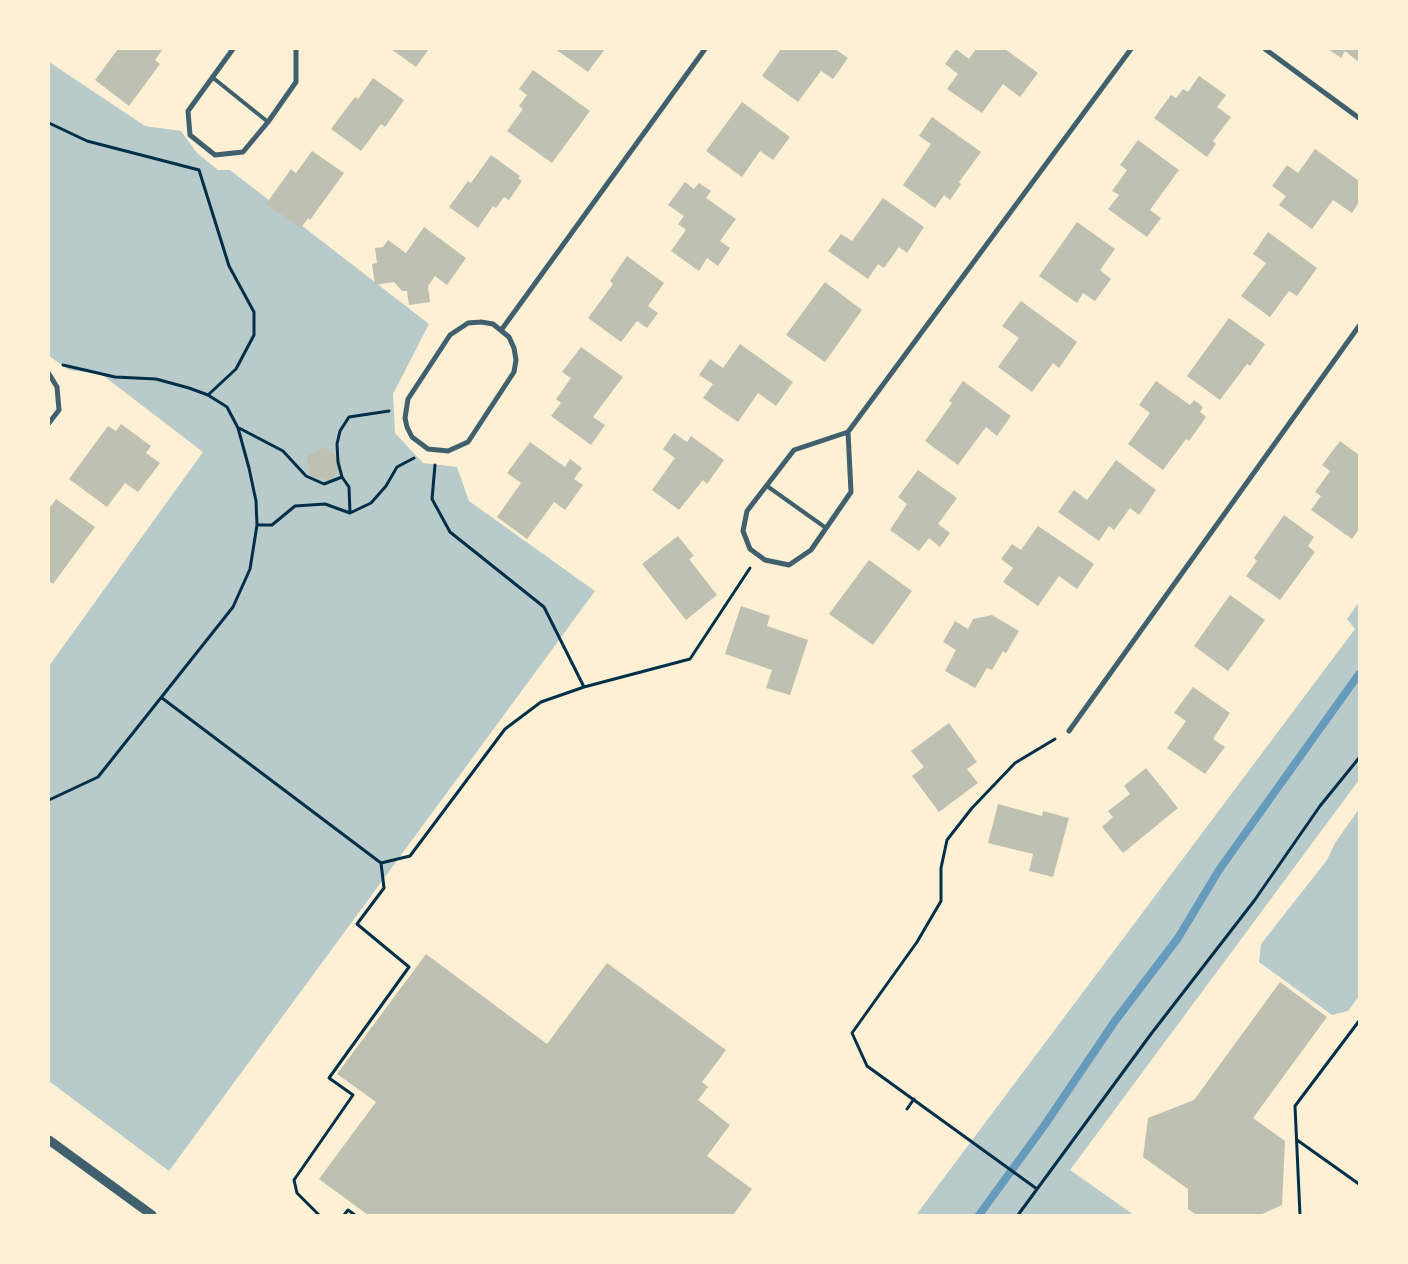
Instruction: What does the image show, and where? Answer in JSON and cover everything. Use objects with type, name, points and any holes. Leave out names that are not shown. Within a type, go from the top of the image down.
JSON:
[{"type":"street","points":[[233,49],[188,111],[190,135],[215,156],[243,152],[268,122],[296,82],[296,49]]},
{"type":"street","points":[[502,329],[705,49]]},
{"type":"street","points":[[848,432],[851,492],[811,550],[789,565],[765,560],[750,550],[744,531],[748,511],[794,450],[848,432],[1132,49]]},
{"type":"street","points":[[1265,49],[1359,118]]},
{"type":"street","points":[[481,322],[493,324],[502,329],[514,348],[516,360],[514,372],[468,442],[448,451],[436,451],[420,445],[412,437],[407,427],[405,408],[412,390],[450,335],[458,328],[468,323],[481,322]]},
{"type":"street","points":[[1068,731],[1359,326]]},
{"type":"street","points":[[49,374],[57,387],[59,410],[49,423]]},
{"type":"street","points":[[49,1140],[152,1215]]},
{"type":"lane","points":[[212,77],[268,122]]},
{"type":"lane","points":[[767,486],[826,528]]},
{"type":"path","points":[[49,122],[87,141],[199,170],[229,266],[254,312],[254,335],[236,369],[208,395]]},
{"type":"path","points":[[49,800],[98,778],[233,607],[250,569],[257,525],[256,501],[238,428],[226,407],[208,395],[156,379],[115,377],[57,364]]},
{"type":"path","points":[[350,513],[347,499],[349,487],[342,477],[338,462],[337,444],[340,431],[349,417],[405,408]]},
{"type":"path","points":[[238,428],[283,451],[306,476],[324,484],[342,477]]},
{"type":"path","points":[[257,525],[272,525],[295,506],[324,504],[350,513],[371,503],[397,467],[407,460],[436,451],[432,499],[450,532],[544,608],[584,687]]},
{"type":"path","points":[[381,863],[410,856],[504,729],[541,702],[584,687],[690,659],[759,556]]},
{"type":"path","points":[[162,698],[381,863],[384,888],[357,924],[409,967],[329,1078],[353,1095],[294,1180],[296,1193],[319,1215]]},
{"type":"path","points":[[1037,1189],[1023,1177],[867,1066],[852,1033],[917,942],[941,902],[941,868],[947,840],[972,808],[1015,763],[1068,731]]},
{"type":"path","points":[[1018,1215],[1151,1034],[1254,901],[1320,806],[1359,758]]},
{"type":"path","points":[[1300,1215],[1295,1106],[1359,1021]]},
{"type":"path","points":[[907,1108],[914,1099]]},
{"type":"path","points":[[1297,1140],[1359,1184]]},
{"type":"path","points":[[344,1215],[348,1210],[355,1215]]},
{"type":"shaded area","points":[[49,62],[145,126],[181,131],[197,153],[218,170],[230,170],[429,324],[393,394],[395,433],[423,463],[457,467],[469,501],[595,591],[169,1171],[49,1081],[49,666],[203,452],[101,374],[69,370],[49,356]]},
{"type":"shaded area","points":[[1359,602],[1359,780],[1070,1170],[1134,1215],[916,1215],[1355,629],[1347,619]]},
{"type":"shaded area","points":[[1359,809],[1359,996],[1348,1011],[1332,1015],[1259,962],[1261,944],[1327,860],[1335,843]]},
{"type":"building","points":[[118,49],[163,49],[155,60],[160,64],[129,106],[95,80]]},
{"type":"building","points":[[391,49],[429,49],[416,67]]},
{"type":"building","points":[[555,49],[605,49],[588,72]]},
{"type":"building","points":[[781,49],[835,49],[848,58],[833,79],[821,71],[798,102],[762,76]]},
{"type":"building","points":[[956,49],[969,59],[976,49],[1005,49],[1038,73],[1020,97],[1003,84],[982,113],[947,89],[958,74],[945,64]]},
{"type":"building","points":[[1328,49],[1359,49],[1359,62],[1345,51],[1341,58]]},
{"type":"building","points":[[533,70],[590,111],[552,163],[507,131],[523,109],[519,106],[527,95],[519,89]]},
{"type":"building","points":[[1199,76],[1226,95],[1217,107],[1231,117],[1213,141],[1216,144],[1207,157],[1154,118],[1171,95],[1176,98],[1183,89],[1188,92]]},
{"type":"building","points":[[373,78],[404,100],[385,127],[381,124],[361,151],[331,129],[355,97],[358,99]]},
{"type":"building","points":[[742,102],[790,137],[773,160],[760,151],[742,177],[706,151]]},
{"type":"building","points":[[932,117],[981,152],[959,182],[961,184],[950,200],[944,195],[935,208],[903,185],[931,144],[919,136]]},
{"type":"building","points":[[1138,140],[1179,170],[1150,210],[1161,218],[1147,237],[1108,209],[1119,195],[1112,191],[1127,170],[1120,165]]},
{"type":"building","points":[[1315,149],[1359,181],[1359,202],[1352,213],[1333,200],[1312,229],[1279,205],[1286,196],[1272,186],[1287,165],[1298,173]]},
{"type":"building","points":[[312,151],[344,173],[310,220],[308,218],[301,228],[266,204],[291,169],[296,173]]},
{"type":"building","points":[[491,155],[520,176],[518,178],[522,181],[509,200],[504,197],[496,208],[493,206],[478,228],[449,207],[468,181],[471,183]]},
{"type":"building","points":[[685,182],[694,189],[699,183],[711,191],[706,198],[736,219],[720,241],[730,248],[718,266],[707,258],[699,271],[671,251],[686,230],[678,224],[684,216],[668,205]]},
{"type":"building","points":[[883,198],[924,227],[907,253],[899,247],[884,268],[878,264],[868,279],[828,251],[841,234],[852,241]]},
{"type":"building","points":[[1077,222],[1115,249],[1100,270],[1111,279],[1095,301],[1083,293],[1077,303],[1039,276]]},
{"type":"building","points":[[424,227],[466,258],[447,285],[435,276],[428,286],[430,302],[409,305],[407,291],[402,291],[394,282],[375,285],[372,264],[377,263],[375,248],[383,247],[388,240],[406,253]]},
{"type":"building","points":[[1268,232],[1317,268],[1297,296],[1289,291],[1270,317],[1241,296],[1266,263],[1253,254]]},
{"type":"building","points":[[627,256],[664,283],[648,306],[658,313],[647,328],[637,321],[621,342],[588,318],[613,284],[610,281]]},
{"type":"building","points":[[825,282],[862,310],[825,362],[786,335]]},
{"type":"building","points":[[1021,301],[1077,342],[1059,368],[1053,363],[1032,392],[998,367],[1019,338],[1002,326]]},
{"type":"building","points":[[1229,318],[1265,344],[1250,366],[1247,364],[1220,400],[1187,376]]},
{"type":"building","points":[[740,344],[793,382],[776,406],[758,393],[738,422],[703,398],[713,384],[699,375],[710,359],[723,368]]},
{"type":"building","points":[[581,347],[623,377],[593,417],[605,425],[591,445],[551,416],[561,403],[556,399],[571,378],[562,372]]},
{"type":"building","points":[[963,381],[1011,416],[997,436],[986,427],[958,465],[925,441],[952,403],[949,401]]},
{"type":"building","points":[[1156,381],[1190,405],[1194,400],[1203,407],[1200,412],[1206,417],[1189,441],[1186,439],[1163,470],[1128,444],[1150,413],[1139,405]]},
{"type":"building","points":[[121,424],[151,446],[146,453],[160,463],[138,492],[125,483],[107,507],[69,479],[108,426],[116,431]]},
{"type":"building","points":[[674,433],[687,442],[691,436],[724,460],[707,484],[703,480],[679,510],[652,490],[675,458],[663,449]]},
{"type":"building","points":[[1340,441],[1359,455],[1359,529],[1352,539],[1311,510],[1321,496],[1315,492],[1330,471],[1322,465]]},
{"type":"building","points":[[530,442],[565,467],[570,459],[582,468],[574,479],[583,485],[565,510],[554,502],[527,539],[497,517],[521,483],[507,473]]},
{"type":"building","points":[[325,447],[342,461],[331,481],[310,476],[307,456]]},
{"type":"building","points":[[1116,460],[1156,490],[1139,515],[1130,508],[1114,530],[1109,526],[1099,541],[1058,512],[1074,490],[1087,500]]},
{"type":"building","points":[[918,470],[957,498],[938,524],[950,533],[940,547],[929,538],[919,551],[890,530],[907,504],[898,497]]},
{"type":"building","points":[[56,499],[95,527],[53,584],[49,581],[49,509]]},
{"type":"building","points":[[1284,515],[1314,537],[1308,546],[1315,552],[1280,600],[1246,576],[1257,561],[1254,558]]},
{"type":"building","points":[[1038,526],[1094,564],[1077,589],[1059,576],[1038,606],[1003,582],[1013,568],[1001,559],[1012,544],[1021,550]]},
{"type":"building","points":[[678,536],[694,556],[689,559],[717,595],[686,620],[642,564]]},
{"type":"building","points":[[869,560],[912,591],[873,645],[829,614]]},
{"type":"building","points":[[1230,595],[1265,620],[1228,671],[1194,646]]},
{"type":"building","points":[[741,606],[770,616],[767,626],[808,640],[790,695],[766,688],[772,670],[725,654]]},
{"type":"building","points":[[992,615],[1019,631],[1006,653],[1003,651],[992,670],[987,668],[975,688],[945,671],[956,650],[943,642],[955,621],[968,629],[973,619]]},
{"type":"building","points":[[1193,687],[1230,713],[1213,739],[1225,747],[1205,774],[1167,748],[1186,721],[1174,713]]},
{"type":"building","points":[[949,723],[977,762],[967,769],[978,783],[939,812],[912,776],[924,767],[911,751]]},
{"type":"building","points":[[1146,768],[1178,808],[1123,853],[1102,827],[1113,817],[1108,811],[1130,794],[1124,786]]},
{"type":"building","points":[[998,804],[1042,816],[1043,811],[1069,818],[1053,877],[1029,871],[1033,854],[988,843]]},
{"type":"building","points":[[426,954],[547,1044],[607,963],[726,1050],[702,1082],[708,1087],[698,1100],[730,1125],[707,1156],[752,1189],[733,1215],[368,1215],[319,1179],[376,1102],[337,1074]]},
{"type":"building","points":[[1280,982],[1327,1017],[1253,1118],[1285,1141],[1282,1205],[1260,1215],[1197,1215],[1188,1209],[1188,1189],[1143,1157],[1148,1118],[1194,1100]]},
{"type":"waterway","points":[[979,1215],[1044,1126],[1115,1021],[1178,938],[1219,870],[1359,674]]}]
